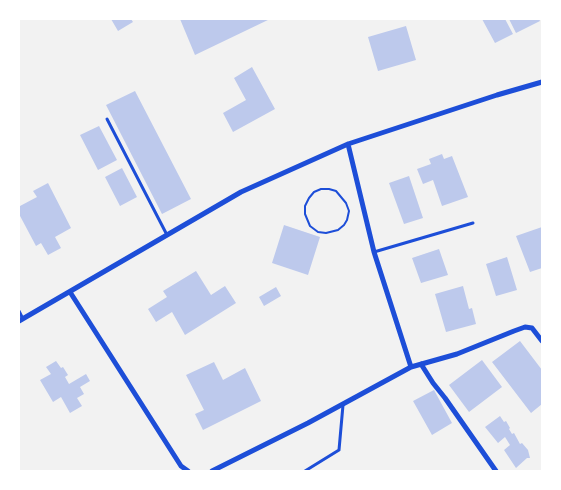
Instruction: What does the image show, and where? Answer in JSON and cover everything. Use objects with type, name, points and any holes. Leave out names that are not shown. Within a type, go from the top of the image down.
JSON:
[{"type":"street","points":[[21,320],[241,192],[348,144],[542,82]]},
{"type":"street","points":[[348,144],[374,252],[411,367]]},
{"type":"street","points":[[70,292],[181,466],[188,471]]},
{"type":"street","points":[[212,471],[308,423],[411,367],[457,354],[525,327],[532,328],[542,341]]},
{"type":"street","points":[[421,364],[496,471]]},
{"type":"lane","points":[[107,119],[167,235]]},
{"type":"lane","points":[[374,252],[473,223]]},
{"type":"lane","points":[[19,311],[21,320]]},
{"type":"lane","points":[[305,471],[339,450],[343,404]]},
{"type":"path","points":[[321,189],[329,189],[336,191],[342,197],[349,211],[347,220],[338,230],[318,232],[310,226],[305,214],[305,206],[314,192],[321,189]]},
{"type":"building","points":[[111,19],[131,19],[133,22],[118,31]]},
{"type":"building","points":[[180,19],[270,19],[195,55]]},
{"type":"building","points":[[482,19],[505,19],[513,34],[495,43]]},
{"type":"building","points":[[509,19],[539,19],[540,21],[516,33]]},
{"type":"building","points":[[406,26],[416,60],[378,71],[368,37]]},
{"type":"building","points":[[252,67],[275,109],[233,132],[223,113],[246,100],[234,78]]},
{"type":"building","points":[[135,91],[191,199],[162,214],[106,105]]},
{"type":"building","points":[[99,126],[117,160],[98,170],[80,135]]},
{"type":"building","points":[[442,154],[444,159],[452,156],[468,197],[442,206],[433,180],[423,184],[417,169],[431,164],[429,159]]},
{"type":"building","points":[[122,168],[137,197],[120,206],[105,177]]},
{"type":"building","points":[[409,176],[423,218],[404,224],[389,183]]},
{"type":"building","points":[[48,183],[71,228],[55,237],[61,248],[48,255],[41,243],[36,246],[19,214],[19,203],[20,206],[37,197],[33,191]]},
{"type":"building","points":[[284,225],[320,237],[308,275],[272,263]]},
{"type":"building","points":[[542,227],[542,268],[530,272],[516,236]]},
{"type":"building","points":[[439,249],[448,275],[421,283],[412,258]]},
{"type":"building","points":[[507,257],[517,290],[496,296],[486,264]]},
{"type":"building","points":[[196,271],[211,295],[225,286],[236,303],[185,335],[172,312],[156,322],[148,309],[167,297],[163,291]]},
{"type":"building","points":[[463,286],[469,309],[472,308],[476,324],[446,332],[435,294]]},
{"type":"building","points":[[276,287],[281,296],[264,306],[259,297]]},
{"type":"building","points":[[520,341],[542,370],[542,404],[531,413],[492,362]]},
{"type":"building","points":[[482,360],[502,387],[469,412],[449,385]]},
{"type":"building","points":[[56,361],[68,375],[65,377],[69,384],[86,374],[90,381],[80,387],[84,394],[77,398],[82,406],[70,413],[61,397],[53,402],[40,380],[51,374],[46,367]]},
{"type":"building","points":[[214,362],[223,380],[245,368],[261,401],[203,430],[195,414],[204,410],[186,375]]},
{"type":"building","points":[[434,390],[452,423],[432,435],[413,401]]},
{"type":"building","points":[[500,416],[504,422],[506,421],[512,434],[514,433],[520,444],[522,443],[528,450],[530,458],[527,458],[516,468],[504,450],[510,445],[505,437],[498,443],[485,427]]}]
